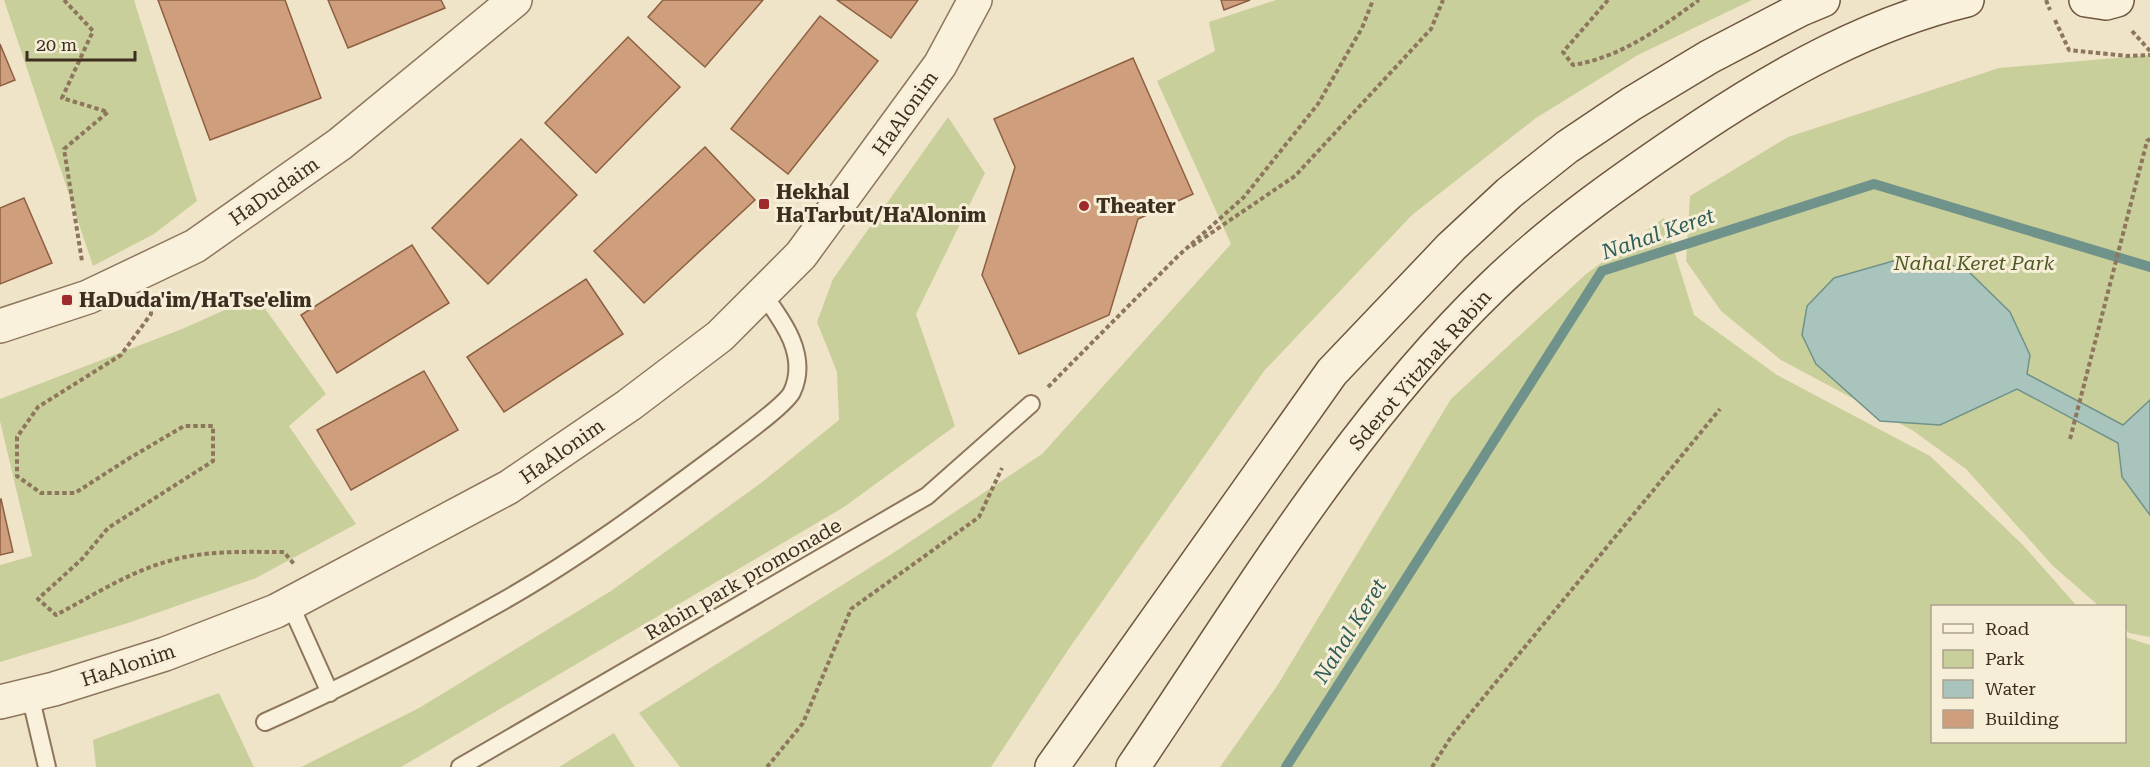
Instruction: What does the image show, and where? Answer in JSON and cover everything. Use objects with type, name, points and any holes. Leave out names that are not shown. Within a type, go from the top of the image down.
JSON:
[{"type":"main road","name":"HaDudaim","points":[[0,327],[88,297],[195,246],[340,144],[515,0]]},
{"type":"main road","name":"HaAlonim","points":[[15,698],[165,654],[302,597],[509,487],[629,405],[720,336],[801,255],[940,65],[975,0]]},
{"type":"main road","points":[[1052,767],[1332,372],[1451,247],[1517,186],[1567,147],[1631,104],[1709,57],[1823,0]]},
{"type":"main road","name":"Sderot Yitzhak Rabin","points":[[1134,767],[1337,467],[1435,347],[1491,287],[1550,234],[1738,102],[1844,45],[1893,24],[1967,0]]},
{"type":"main road","points":[[2086,0],[2106,3],[2117,0]]},
{"type":"lane","points":[[265,722],[330,693],[504,600],[615,529],[746,433],[792,394],[799,368],[788,327],[763,294]]},
{"type":"lane","name":"Rabin park promonade","points":[[460,767],[927,496],[1031,404]]},
{"type":"lane","points":[[302,597],[330,693]]},
{"type":"lane","points":[[15,698],[47,767]]},
{"type":"path","points":[[64,0],[93,31],[62,98],[108,112],[64,149],[88,297]]},
{"type":"path","points":[[1031,404],[1177,256],[1244,197],[1318,104],[1362,28],[1373,0]]},
{"type":"path","points":[[1177,256],[1295,176],[1431,29],[1443,0]]},
{"type":"path","points":[[1608,0],[1563,52],[1573,65],[1588,62],[1637,44],[1699,0]]},
{"type":"path","points":[[2046,0],[2069,50],[2127,56],[2150,55]]},
{"type":"path","points":[[2070,439],[2106,307],[2147,141],[2150,139]]},
{"type":"path","points":[[151,267],[152,314],[121,355],[38,407],[17,437],[17,476],[41,493],[75,493],[184,426],[213,426],[213,461],[108,528],[82,559],[38,599],[56,615],[117,583],[169,561],[230,552],[284,552],[302,597]]},
{"type":"path","points":[[1432,767],[1451,737],[1720,409]]},
{"type":"path","points":[[767,767],[803,723],[851,609],[979,517],[1003,466]]},
{"type":"green space","points":[[4,0],[134,0],[197,201],[154,234],[93,266]]},
{"type":"green space","points":[[1276,0],[1752,0],[1638,55],[1536,118],[1412,215],[1264,371],[1068,650],[991,767],[680,767],[639,713],[893,553],[1042,454],[1231,244],[1157,81],[1215,51],[1209,22]]},
{"type":"green space","name":"Nahal Keret Park","points":[[2150,55],[2150,637],[2129,633],[2126,630],[2126,605],[2098,605],[2053,566],[1966,469],[1912,430],[1781,360],[1721,311],[1686,261],[1690,196],[1788,137],[1999,68]]},
{"type":"green space","points":[[948,117],[985,173],[916,314],[955,426],[844,507],[401,767],[301,767],[419,708],[611,591],[761,483],[839,420],[837,372],[817,322],[833,279]]},
{"type":"green space","points":[[1664,218],[1694,315],[1777,375],[1930,456],[2023,545],[2076,605],[1931,605],[1931,743],[2126,743],[2126,637],[2150,645],[2150,767],[1220,767],[1277,686],[1451,399],[1586,274]]},
{"type":"green space","points":[[256,296],[326,394],[289,426],[356,524],[256,578],[128,623],[0,662],[0,565],[32,556],[0,421],[0,399],[182,329]]},
{"type":"green space","points":[[219,693],[254,767],[96,767],[93,740]]},
{"type":"green space","points":[[614,733],[635,767],[559,767]]},
{"type":"water","points":[[1893,261],[1964,267],[2010,312],[2030,355],[2027,374],[2123,425],[2150,400],[2150,515],[2122,477],[2118,443],[2017,389],[1940,425],[1880,421],[1816,364],[1802,335],[1807,306],[1834,278]]},
{"type":"building","points":[[158,0],[285,0],[321,98],[210,140]]},
{"type":"building","points":[[328,0],[441,0],[445,8],[348,48]]},
{"type":"building","points":[[663,0],[763,0],[705,67],[648,17]]},
{"type":"building","points":[[837,0],[918,0],[891,38]]},
{"type":"building","points":[[1221,0],[1250,0],[1224,10]]},
{"type":"building","points":[[820,16],[878,61],[788,174],[731,129]]},
{"type":"building","points":[[628,37],[680,87],[596,173],[545,123]]},
{"type":"building","points":[[0,44],[15,80],[0,86]]},
{"type":"building","name":"Theater","points":[[1133,58],[1193,194],[1138,219],[1109,315],[1019,354],[982,275],[1015,167],[994,119]]},
{"type":"building","points":[[521,139],[577,195],[488,284],[432,228]]},
{"type":"building","points":[[705,147],[755,200],[644,303],[594,251]]},
{"type":"building","points":[[24,198],[52,263],[0,284],[0,208]]},
{"type":"building","points":[[412,245],[449,303],[337,373],[301,315]]},
{"type":"building","points":[[586,279],[623,334],[504,412],[467,357]]},
{"type":"building","points":[[424,371],[458,430],[351,490],[317,430]]},
{"type":"building","points":[[0,500],[13,552],[0,555]]},
{"type":"waterway","name":"Nahal Keret","points":[[1286,767],[1602,271],[1874,184],[2150,267]]},
{"type":"place","name":"Hekhal HaTarbut/Ha'Alonim","points":[[764,204]]},
{"type":"place","name":"Theater","points":[[1084,206]]},
{"type":"place","name":"HaDuda'im/HaTse'elim","points":[[67,300]]}]
